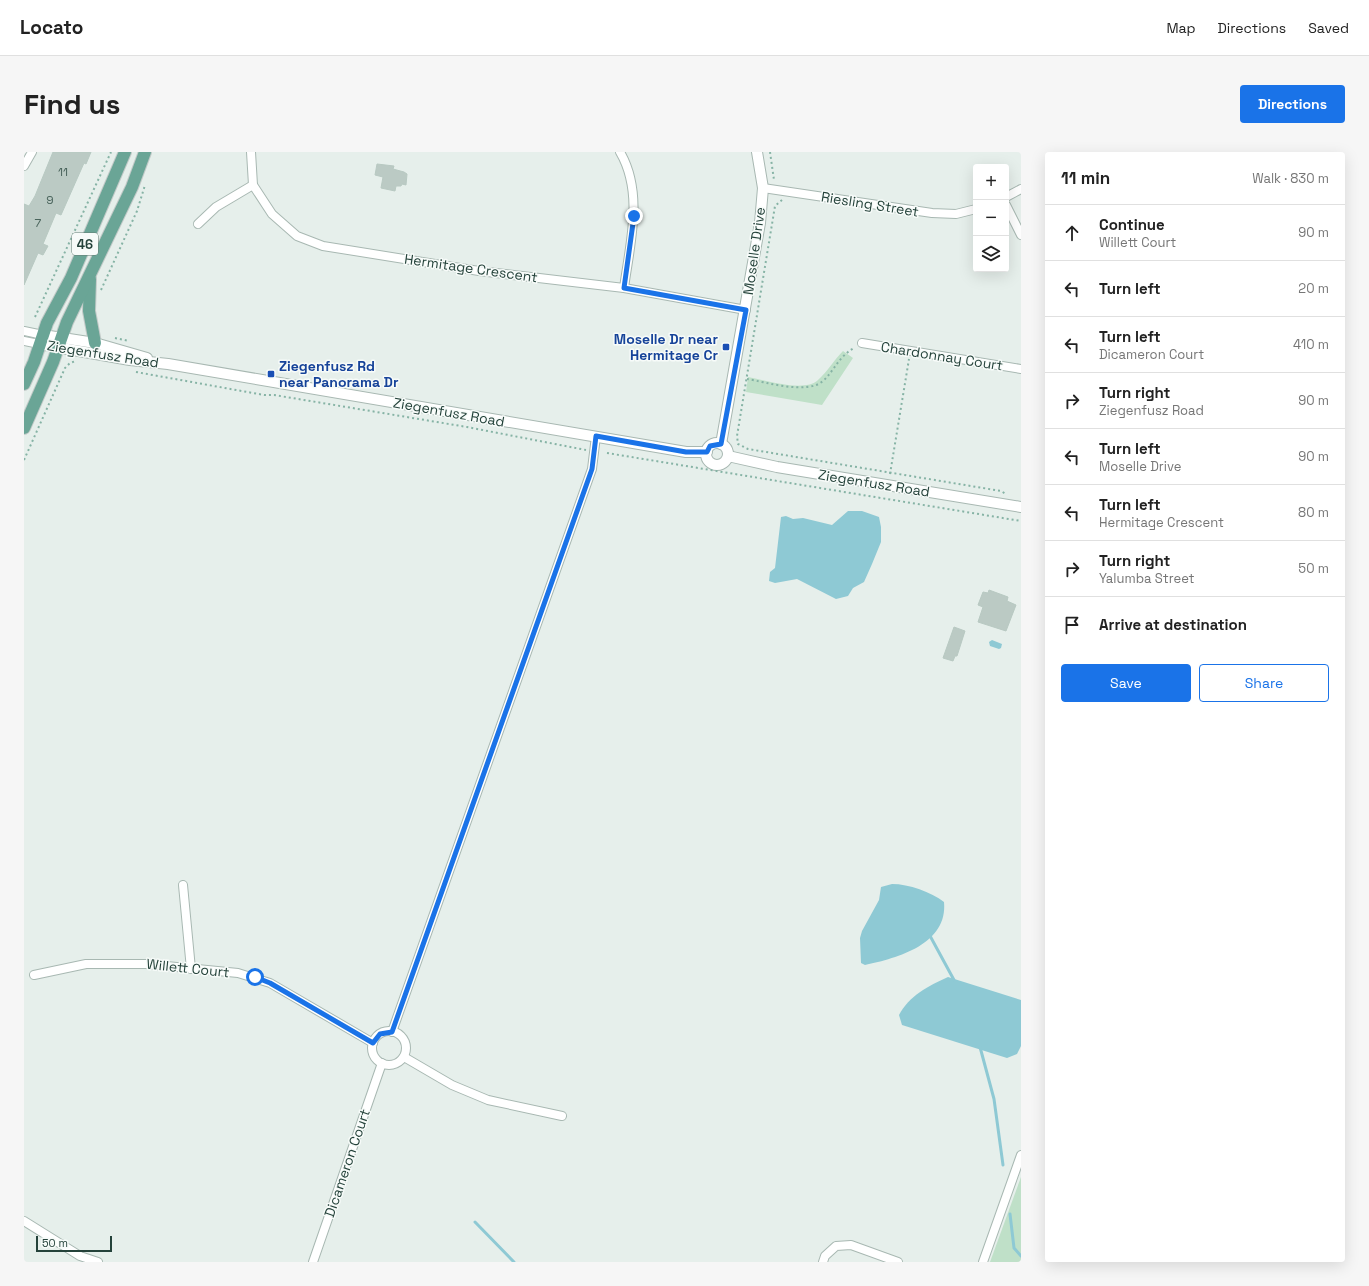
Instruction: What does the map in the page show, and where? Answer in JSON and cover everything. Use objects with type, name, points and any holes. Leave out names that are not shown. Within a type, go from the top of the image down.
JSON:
[{"type":"main road","name":"46","points":[[24,384],[47,323],[71,278],[125,152]]},
{"type":"main road","name":"46","points":[[24,428],[59,343],[90,274],[132,188],[145,152]]},
{"type":"main road","points":[[90,274],[89,311],[95,343]]},
{"type":"street","points":[[24,166],[32,152]]},
{"type":"street","name":"Hermitage Crescent","points":[[251,152],[253,185],[272,214],[297,236],[323,246],[479,272],[624,288],[746,310]]},
{"type":"street","points":[[620,152],[632,186],[634,216],[624,288]]},
{"type":"street","name":"Moselle Drive","points":[[721,444],[746,310],[760,223],[763,188],[757,152]]},
{"type":"street","points":[[198,224],[216,207],[253,185]]},
{"type":"street","name":"Riesling Street","points":[[763,188],[932,213],[956,214],[973,210]]},
{"type":"street","points":[[1009,195],[1021,189]]},
{"type":"street","points":[[1009,211],[1021,235]]},
{"type":"street","points":[[24,331],[41,340]]},
{"type":"street","points":[[24,341],[41,340]]},
{"type":"street","name":"Ziegenfusz Road","points":[[41,340],[130,360],[168,364],[686,452],[707,452]]},
{"type":"street","name":"Ziegenfusz Road","points":[[59,343],[95,343],[168,364]]},
{"type":"street","name":"Chardonnay Court","points":[[862,343],[1021,369]]},
{"type":"street","points":[[392,1032],[592,469],[596,436]]},
{"type":"street","points":[[721,444],[727,449],[728,456],[723,463],[716,465],[709,461],[707,452],[710,446],[721,444]]},
{"type":"street","name":"Ziegenfusz Road","points":[[728,456],[777,467],[1021,507]]},
{"type":"street","points":[[183,885],[191,969]]},
{"type":"street","name":"Willett Court","points":[[34,975],[86,964],[146,964],[238,973],[270,983],[373,1043]]},
{"type":"street","points":[[392,1032],[400,1035],[405,1043],[404,1057],[391,1065],[382,1063],[375,1057],[372,1048],[373,1043],[380,1034],[392,1032]]},
{"type":"street","points":[[404,1057],[452,1084],[488,1100],[562,1116]]},
{"type":"street","name":"Dicameron Court","points":[[313,1262],[382,1063]]},
{"type":"street","points":[[982,1262],[1021,1155]]},
{"type":"street","points":[[24,1221],[80,1256],[98,1262]]},
{"type":"street","points":[[823,1262],[825,1256],[836,1246],[851,1245],[898,1262]]},
{"type":"path","points":[[35,317],[110,152]]},
{"type":"path","points":[[770,152],[774,180],[778,183]]},
{"type":"path","points":[[101,292],[137,211],[147,182]]},
{"type":"path","points":[[783,191],[782,200],[775,206],[737,436],[738,444],[748,449],[1014,495]]},
{"type":"path","points":[[110,338],[120,338],[129,341]]},
{"type":"path","points":[[747,379],[802,388],[812,387],[823,382],[839,359],[862,343]]},
{"type":"path","points":[[890,474],[910,351]]},
{"type":"path","points":[[24,460],[65,368],[70,363],[82,362]]},
{"type":"path","points":[[133,371],[264,395],[460,426],[587,450]]},
{"type":"path","points":[[607,453],[1021,521]]},
{"type":"green space","points":[[843,351],[853,358],[822,405],[746,392],[748,377],[794,386],[812,384],[822,377]]},
{"type":"green space","points":[[1021,1177],[1021,1262],[990,1262]]},
{"type":"water","points":[[848,511],[862,511],[879,517],[881,542],[864,582],[853,588],[848,596],[836,599],[797,579],[775,583],[769,581],[770,572],[775,568],[781,517],[786,516],[793,519],[803,518],[832,525]]},
{"type":"water","points":[[992,640],[1002,644],[1001,648],[999,649],[990,646],[989,642]]},
{"type":"water","points":[[892,884],[912,887],[939,898],[944,902],[943,916],[938,929],[929,939],[918,947],[892,958],[865,965],[861,963],[860,938],[862,931],[879,900],[881,887]]},
{"type":"water","points":[[948,977],[1021,1000],[1021,1046],[1017,1054],[1007,1058],[902,1025],[899,1015],[908,1002],[926,988]]},
{"type":"building","points":[[53,152],[91,152],[86,164],[84,163],[61,215],[56,213],[43,244],[48,246],[43,255],[38,253],[24,285],[24,204],[29,206],[35,196]]},
{"type":"building","points":[[377,164],[394,166],[393,169],[407,174],[406,185],[402,184],[401,186],[396,186],[395,191],[381,188],[383,177],[375,175]]},
{"type":"building","points":[[989,590],[1008,597],[1007,601],[1016,605],[1006,631],[978,622],[983,607],[978,605],[983,592],[988,593]]},
{"type":"building","points":[[954,627],[965,631],[957,656],[955,656],[953,661],[943,658]]},
{"type":"waterway","points":[[929,934],[954,980]]},
{"type":"waterway","points":[[980,1047],[994,1099],[1003,1165]]},
{"type":"waterway","points":[[1010,1214],[1014,1248],[1021,1256]]},
{"type":"waterway","points":[[475,1222],[514,1262]]},
{"type":"place","name":"Moselle Dr near Hermitage Cr","points":[[726,347]]},
{"type":"place","name":"Ziegenfusz Rd near Panorama Dr","points":[[271,374]]},
{"type":"route","points":[[255,977],[270,983],[373,1043],[380,1034],[384,1032],[392,1032],[592,469],[596,436],[686,452],[707,452],[710,446],[714,444],[721,444],[746,310],[624,288],[634,216]]}]
